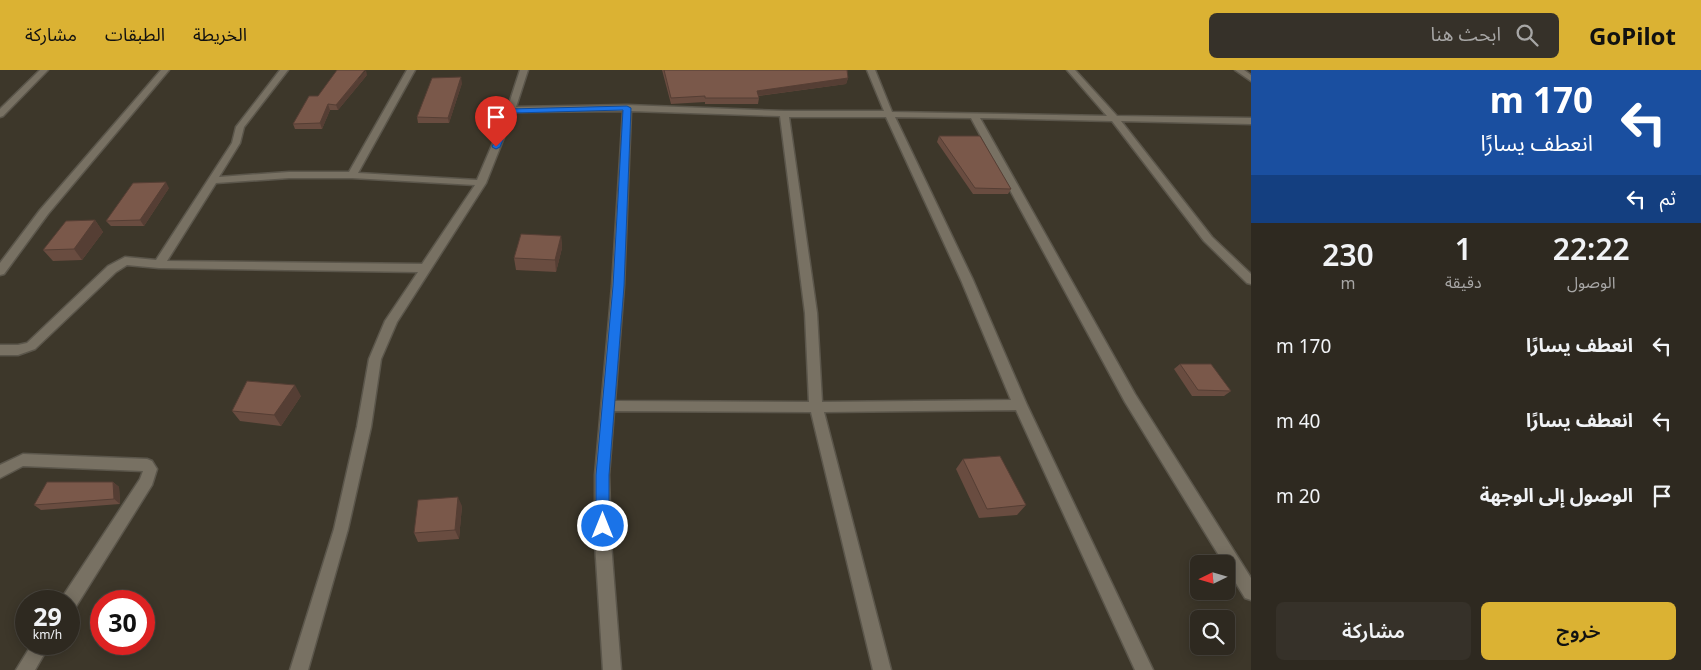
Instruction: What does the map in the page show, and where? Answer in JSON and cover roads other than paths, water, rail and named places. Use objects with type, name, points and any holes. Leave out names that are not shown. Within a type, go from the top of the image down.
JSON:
[{"type":"street","points":[[0,114],[44,70]]},
{"type":"street","points":[[0,271],[44,212],[165,70]]},
{"type":"street","points":[[159,264],[236,143],[240,127],[284,70]]},
{"type":"street","points":[[352,175],[410,70]]},
{"type":"street","points":[[299,670],[341,529],[364,427],[374,359],[391,320],[427,268],[481,183],[511,110],[524,70]]},
{"type":"street","points":[[871,70],[889,114],[967,280],[1020,405],[1144,670]]},
{"type":"street","points":[[1071,70],[1113,117],[1208,239],[1251,280]]},
{"type":"street","points":[[1239,70],[1251,79]]},
{"type":"street","points":[[511,110],[627,108],[784,114],[1113,117],[1251,121]]},
{"type":"street","points":[[612,670],[603,543],[602,475],[622,241],[627,108]]},
{"type":"street","points":[[784,114],[810,313],[816,407],[882,670]]},
{"type":"street","points":[[974,116],[1130,398],[1251,592]]},
{"type":"street","points":[[213,180],[352,175],[481,183]]},
{"type":"street","points":[[0,350],[18,350],[31,346],[119,264],[126,261],[159,264],[427,268]]},
{"type":"street","points":[[609,406],[816,407],[1020,405]]},
{"type":"street","points":[[0,472],[14,462],[23,460],[147,465],[150,469],[147,481],[77,590]]},
{"type":"street","points":[[25,670],[35,655]]}]
